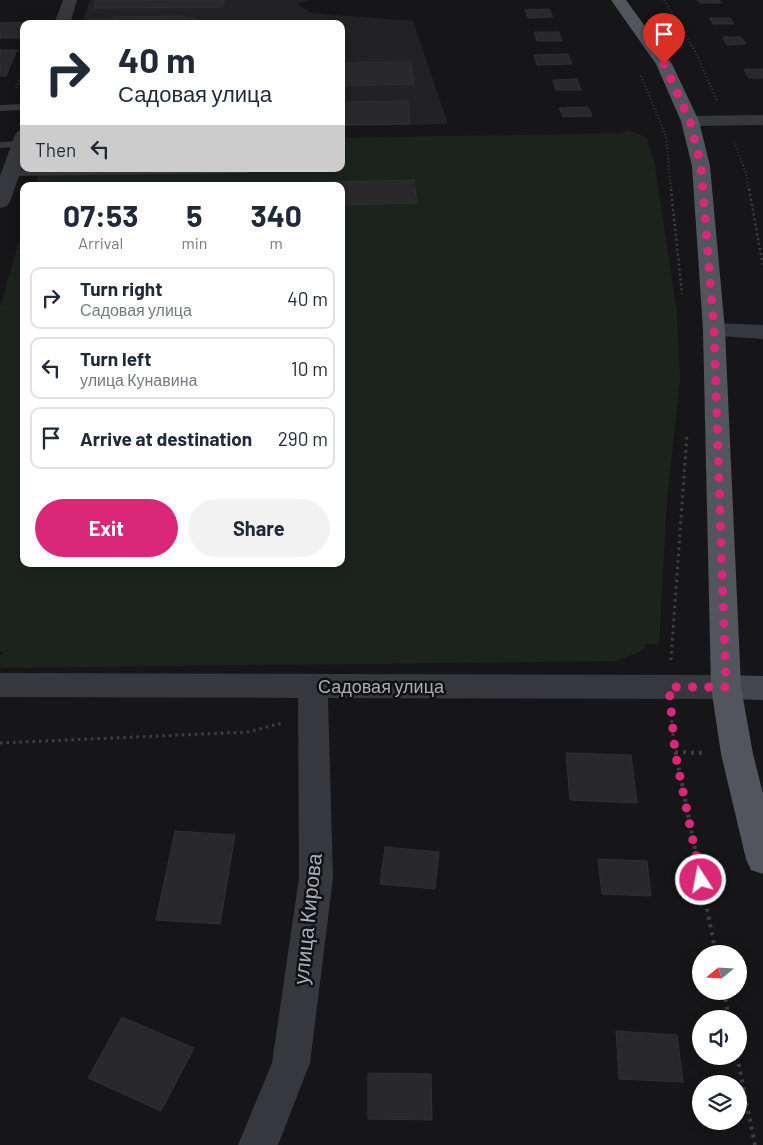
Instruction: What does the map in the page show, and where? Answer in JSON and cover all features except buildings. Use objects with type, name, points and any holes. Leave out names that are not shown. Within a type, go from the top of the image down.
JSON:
[{"type":"main road","points":[[618,0],[664,64],[690,121],[701,166],[714,330],[726,687],[737,754],[763,859]]},
{"type":"street","points":[[63,20],[70,0]]},
{"type":"street","points":[[690,121],[763,120]]},
{"type":"street","points":[[0,202],[20,145]]},
{"type":"street","points":[[714,330],[763,332]]},
{"type":"street","name":"Садовая улица","points":[[0,684],[763,688]]},
{"type":"street","name":"улица Кирова","points":[[258,1145],[291,1063],[316,878],[313,687]]},
{"type":"lane","points":[[0,108],[20,108]]},
{"type":"lane","points":[[0,145],[20,140]]},
{"type":"lane","points":[[10,173],[89,172]]},
{"type":"path","points":[[640,72],[666,136],[683,304]]},
{"type":"path","points":[[687,432],[669,687],[675,752],[714,945]]},
{"type":"path","points":[[739,1065],[755,1145]]},
{"type":"shaded area","points":[[90,0],[310,0],[297,4],[311,13],[413,21],[448,124],[345,126],[345,20],[83,20]]},
{"type":"shaded area","points":[[629,130],[648,138],[648,144],[654,160],[677,312],[680,379],[667,499],[659,644],[646,644],[643,650],[617,661],[3,668],[0,666],[0,655],[5,652],[0,652],[0,308],[20,238],[20,567],[345,567],[345,182],[36,182],[39,172],[345,172],[345,138],[621,133]]},
{"type":"route","points":[[664,64],[690,121],[701,166],[714,330],[726,687],[669,687],[675,752],[701,880]]}]
